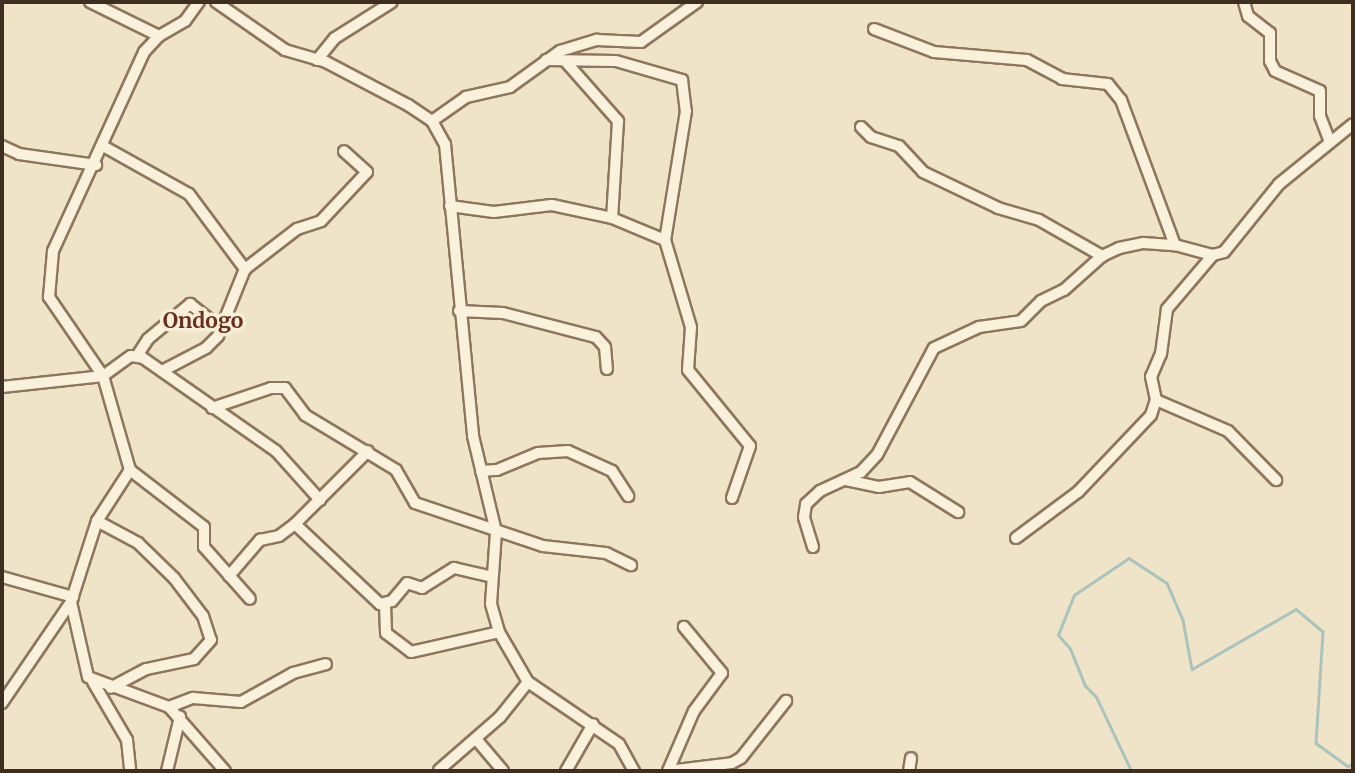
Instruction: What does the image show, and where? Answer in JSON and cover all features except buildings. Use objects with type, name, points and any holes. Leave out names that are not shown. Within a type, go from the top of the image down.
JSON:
[{"type":"street","points":[[90,2],[159,36]]},
{"type":"street","points":[[199,2],[185,21],[159,36],[144,52],[96,165],[53,251],[48,275],[49,297],[103,376],[130,470],[204,527],[204,547],[250,598]]},
{"type":"street","points":[[216,2],[285,50],[355,76],[432,121],[448,158],[459,312],[481,471],[496,532],[489,576],[491,604],[499,632],[528,682],[619,744],[634,771]]},
{"type":"street","points":[[317,60],[335,38],[392,2]]},
{"type":"street","points":[[432,121],[466,97],[510,87],[546,60],[597,40],[642,42],[697,2]]},
{"type":"street","points":[[1244,2],[1248,16],[1270,33],[1270,61],[1275,71],[1320,90],[1320,116],[1330,142]]},
{"type":"street","points":[[874,29],[934,52],[1027,60],[1062,79],[1108,83],[1121,100],[1175,245]]},
{"type":"street","points":[[546,60],[625,63],[682,80],[686,111],[665,240],[691,327],[688,370],[750,446],[732,498]]},
{"type":"street","points":[[566,62],[618,121],[612,218]]},
{"type":"street","points":[[860,127],[871,137],[899,146],[923,172],[998,208],[1039,220],[1102,256]]},
{"type":"street","points":[[813,547],[804,517],[806,504],[813,496],[846,480],[877,455],[934,348],[979,327],[1021,321],[1102,256],[1131,245],[1175,245],[1213,255],[1224,252],[1279,184],[1330,142],[1352,131]]},
{"type":"street","points":[[2,146],[19,154],[96,165]]},
{"type":"street","points":[[103,146],[189,194],[245,269]]},
{"type":"street","points":[[162,371],[206,348],[218,336],[218,326],[245,269],[297,229],[314,226],[367,172],[344,152]]},
{"type":"street","points":[[450,206],[494,212],[552,205],[612,218],[665,240]]},
{"type":"street","points":[[1016,538],[1078,492],[1133,438],[1156,400],[1151,377],[1161,354],[1167,309],[1213,255]]},
{"type":"street","points":[[2,387],[103,376],[115,365],[137,356],[148,339],[190,304],[218,326]]},
{"type":"street","points":[[459,312],[503,313],[596,337],[605,347],[607,369]]},
{"type":"street","points":[[137,356],[276,451],[320,500]]},
{"type":"street","points":[[212,408],[271,388],[285,388],[305,415],[396,470],[415,503],[543,546],[606,553],[631,565]]},
{"type":"street","points":[[1156,400],[1228,431],[1276,480]]},
{"type":"street","points":[[229,576],[260,540],[279,536],[295,524],[368,451]]},
{"type":"street","points":[[481,471],[497,470],[538,453],[568,451],[612,471],[628,496]]},
{"type":"street","points":[[2,703],[72,599],[97,521],[130,470]]},
{"type":"street","points":[[846,480],[879,486],[910,482],[958,512]]},
{"type":"street","points":[[97,521],[138,543],[174,578],[203,616],[211,640],[194,659],[146,669],[111,688]]},
{"type":"street","points":[[295,524],[357,587],[386,604]]},
{"type":"street","points":[[489,576],[454,568],[422,588],[407,583],[386,604],[386,633],[411,652],[499,632]]},
{"type":"street","points":[[2,577],[72,599]]},
{"type":"street","points":[[72,599],[83,668],[127,740],[130,771]]},
{"type":"street","points":[[668,771],[694,711],[722,673],[684,627]]},
{"type":"street","points":[[169,706],[193,698],[241,702],[293,673],[326,664]]},
{"type":"street","points":[[93,682],[169,706],[225,771]]},
{"type":"street","points":[[439,770],[500,718],[528,682]]},
{"type":"street","points":[[668,771],[732,763],[741,758],[786,701]]},
{"type":"street","points":[[167,771],[180,717]]},
{"type":"street","points":[[566,771],[593,724]]},
{"type":"street","points":[[475,739],[503,771]]},
{"type":"street","points":[[909,771],[911,758]]},
{"type":"waterway","points":[[1131,771],[1096,697],[1085,686],[1070,649],[1058,635],[1074,595],[1129,558],[1167,583],[1183,620],[1192,669],[1296,609],[1323,632],[1316,743],[1348,766],[1353,764]]},
{"type":"district","name":"Ondogo","points":[[203,321]]}]
